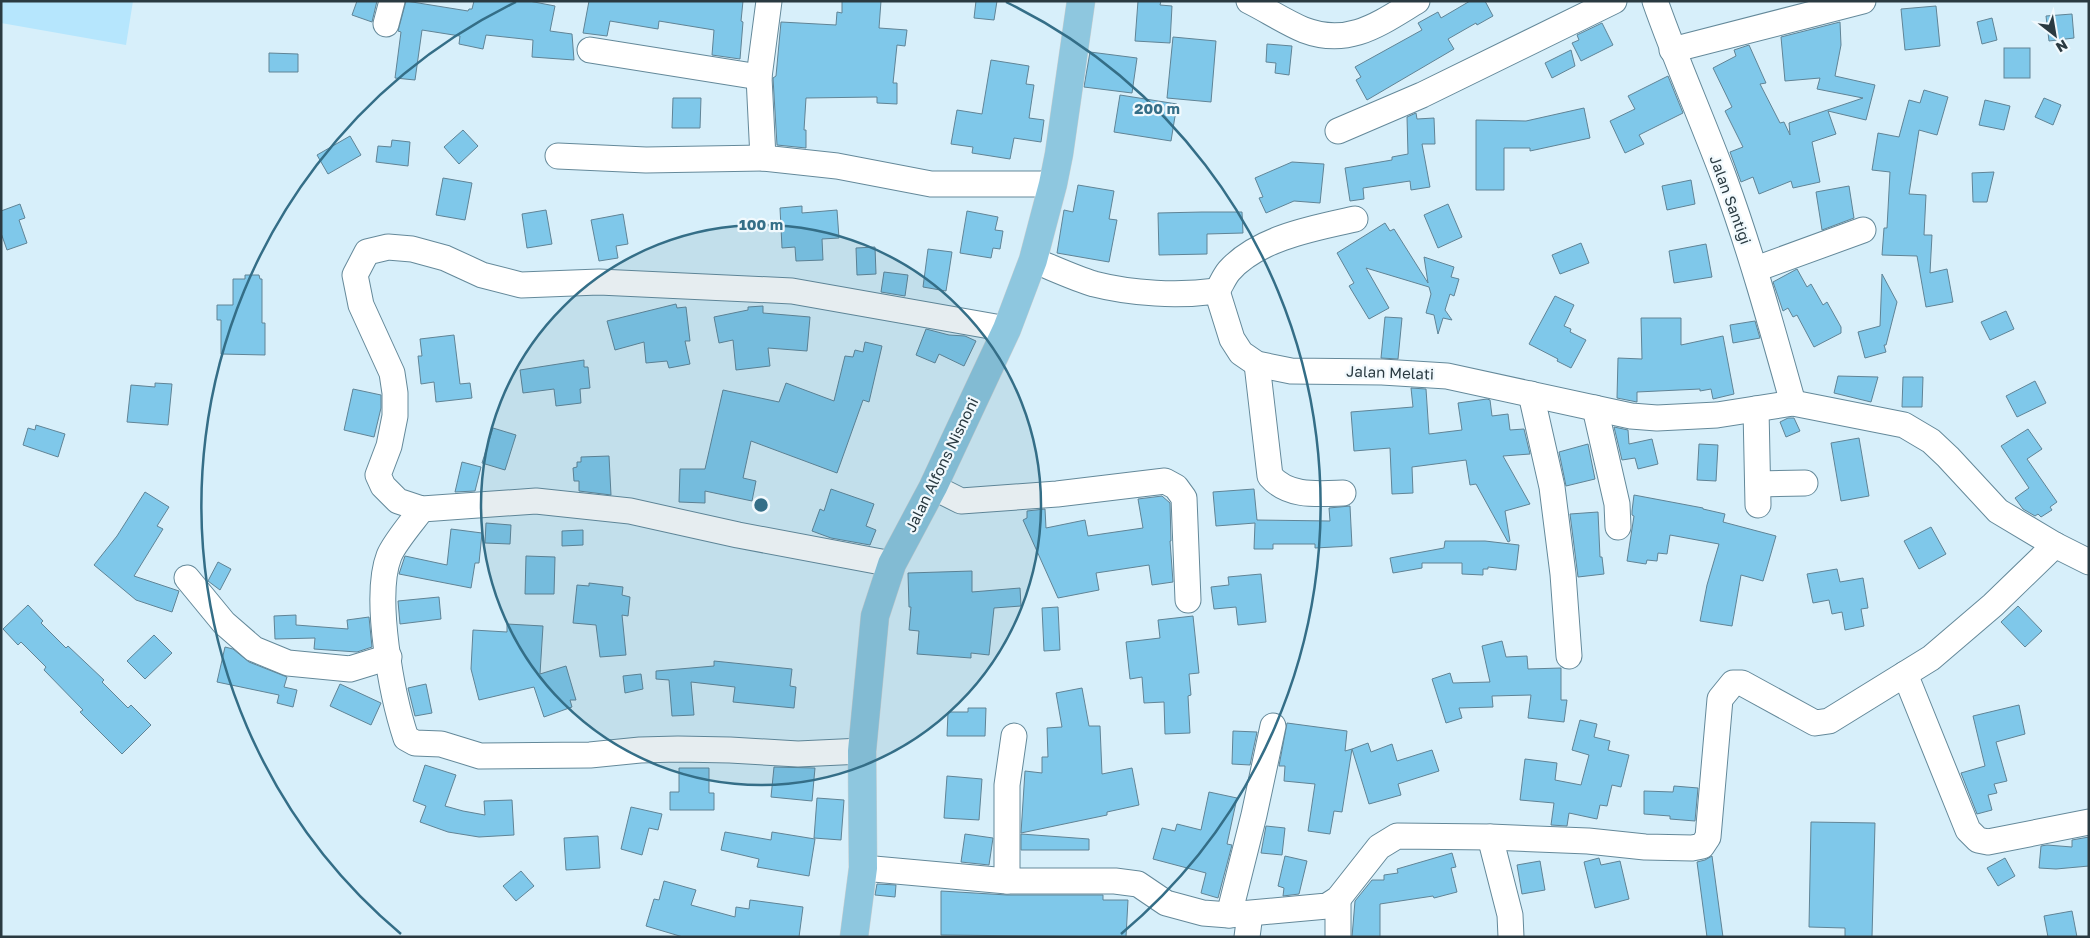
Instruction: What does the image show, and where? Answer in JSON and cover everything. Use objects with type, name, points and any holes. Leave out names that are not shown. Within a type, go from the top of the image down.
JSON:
[{"type":"main road","name":"Jalan Alfons Nisnoni","points":[[854,937],[863,868],[862,751],[875,616],[892,564],[933,487],[1007,330],[1033,260],[1053,184],[1081,1]]},
{"type":"street","points":[[764,158],[759,77],[769,1]]},
{"type":"street","points":[[1249,1],[1302,29],[1323,36],[1344,37],[1372,28],[1417,1]]},
{"type":"street","points":[[1338,131],[1422,95],[1614,1]]},
{"type":"street","name":"Jalan Santigi","points":[[1655,1],[1672,50],[1724,178],[1756,269],[1793,403]]},
{"type":"street","points":[[1672,50],[1863,1]]},
{"type":"street","points":[[590,50],[759,77]]},
{"type":"street","points":[[558,156],[646,160],[764,158],[837,166],[931,184],[1053,184]]},
{"type":"street","points":[[1033,260],[1095,284],[1148,292],[1195,294],[1217,291],[1229,272],[1245,258],[1267,245],[1301,231],[1355,219]]},
{"type":"street","points":[[1756,269],[1863,230]]},
{"type":"street","points":[[892,564],[738,535],[630,511],[536,502],[422,509],[398,501],[383,486],[378,475],[389,446],[396,416],[392,373],[360,305],[354,275],[367,252],[388,246],[412,249],[445,258],[482,274],[522,285],[599,282],[792,291],[1007,330]]},
{"type":"street","name":"Jalan Melati","points":[[1217,291],[1232,339],[1241,353],[1258,364],[1291,371],[1382,372],[1447,376],[1631,416],[1657,418],[1717,415],[1793,403]]},
{"type":"street","points":[[1258,364],[1270,476],[1278,485],[1306,494],[1343,493]]},
{"type":"street","points":[[1531,394],[1552,487],[1563,574],[1569,656]]},
{"type":"street","points":[[1793,403],[1904,425],[1931,441],[1998,511],[2055,545],[2089,562]]},
{"type":"street","points":[[1595,408],[1617,504],[1618,527]]},
{"type":"street","points":[[1756,409],[1758,494],[1805,483]]},
{"type":"street","points":[[933,487],[961,501],[1057,494],[1165,482],[1176,487],[1184,498],[1188,600]]},
{"type":"street","points":[[422,509],[389,556],[382,605],[398,714],[406,738],[415,742],[441,744],[480,756],[590,755],[668,750],[730,750],[798,754],[862,751]]},
{"type":"street","points":[[863,868],[1007,881],[1123,882],[1138,884],[1166,903],[1242,922],[1327,906],[1338,899],[1379,847],[1398,836],[1588,841],[1645,847],[1692,848],[1702,846],[1708,837],[1720,699],[1733,683],[1742,683],[1815,723],[1829,721],[1930,658],[1993,605],[2055,545]]},
{"type":"street","points":[[187,578],[224,623],[254,649],[288,662],[350,669],[389,657]]},
{"type":"street","points":[[1905,674],[1968,830],[1978,840],[1988,842],[2089,822]]},
{"type":"street","points":[[1242,922],[1254,815],[1273,726]]},
{"type":"street","points":[[1007,881],[1007,785],[1014,736]]},
{"type":"street","points":[[1490,837],[1510,916],[1511,937]]},
{"type":"street","points":[[1338,899],[1338,937]]},
{"type":"shaded area","points":[[1,1],[133,1],[126,45],[1,23]]},
{"type":"building","points":[[357,1],[377,1],[372,22],[352,15]]},
{"type":"building","points":[[406,1],[468,11],[472,9],[474,1],[529,1],[555,6],[550,31],[572,34],[574,60],[532,57],[533,40],[486,35],[483,49],[459,44],[460,36],[422,30],[415,80],[395,78],[401,32],[398,31]]},
{"type":"building","points":[[589,1],[743,1],[740,59],[712,55],[714,30],[659,21],[658,29],[610,21],[607,36],[583,33]]},
{"type":"building","points":[[842,1],[881,1],[879,28],[907,30],[905,46],[897,45],[893,83],[897,83],[897,104],[877,103],[877,97],[806,98],[804,130],[806,130],[806,148],[777,145],[773,78],[776,76],[781,22],[836,25],[837,12],[842,13]]},
{"type":"building","points":[[976,1],[997,1],[994,20],[974,18]]},
{"type":"building","points":[[1138,1],[1161,1],[1160,5],[1172,6],[1170,43],[1135,41]]},
{"type":"building","points":[[1470,1],[1485,1],[1493,16],[1477,25],[1476,23],[1448,39],[1454,49],[1367,100],[1356,80],[1361,77],[1355,67],[1422,30],[1418,23],[1438,12],[1441,18]]},
{"type":"building","points":[[1936,6],[1940,46],[1905,50],[1901,9]]},
{"type":"building","points":[[2072,14],[2074,38],[2049,41],[2046,16]]},
{"type":"building","points":[[1992,18],[1997,40],[1982,44],[1977,22]]},
{"type":"building","points":[[1840,22],[1841,45],[1835,76],[1875,85],[1866,120],[1828,111],[1836,134],[1812,142],[1820,182],[1793,188],[1791,181],[1759,194],[1753,177],[1741,182],[1730,152],[1743,147],[1725,111],[1732,107],[1713,68],[1736,56],[1734,50],[1749,45],[1766,83],[1760,84],[1780,123],[1784,122],[1790,135],[1789,123],[1863,98],[1817,89],[1820,78],[1785,81],[1781,37]]},
{"type":"building","points":[[1602,23],[1613,45],[1581,61],[1572,43],[1579,40],[1577,35]]},
{"type":"building","points":[[1173,37],[1216,41],[1211,102],[1167,98]]},
{"type":"building","points":[[1267,44],[1292,46],[1289,75],[1275,73],[1276,63],[1266,62]]},
{"type":"building","points":[[2004,48],[2030,48],[2030,78],[2004,78]]},
{"type":"building","points":[[1571,50],[1575,66],[1552,78],[1545,63]]},
{"type":"building","points":[[1090,52],[1137,58],[1132,93],[1084,87]]},
{"type":"building","points":[[269,53],[298,54],[298,72],[269,72]]},
{"type":"building","points":[[991,60],[1029,66],[1026,84],[1034,85],[1029,118],[1044,120],[1041,142],[1014,138],[1010,159],[972,153],[973,147],[951,144],[957,110],[982,114]]},
{"type":"building","points":[[1668,76],[1683,113],[1639,135],[1644,144],[1625,153],[1610,121],[1635,109],[1628,96]]},
{"type":"building","points":[[1924,90],[1948,97],[1937,135],[1919,130],[1909,194],[1926,195],[1924,235],[1932,235],[1930,273],[1947,269],[1953,302],[1926,307],[1917,256],[1882,255],[1884,228],[1887,228],[1890,172],[1872,170],[1878,133],[1899,137],[1909,100],[1920,103]]},
{"type":"building","points":[[1120,95],[1177,104],[1171,141],[1114,132]]},
{"type":"building","points":[[673,98],[701,98],[700,128],[672,128]]},
{"type":"building","points":[[2044,98],[2061,105],[2053,125],[2035,117]]},
{"type":"building","points":[[1985,100],[2010,106],[2004,130],[1979,125]]},
{"type":"building","points":[[1584,108],[1590,138],[1530,151],[1530,148],[1504,148],[1504,190],[1476,190],[1476,120],[1526,121]]},
{"type":"building","points":[[1416,113],[1417,119],[1434,118],[1435,144],[1422,144],[1430,187],[1411,190],[1410,181],[1363,188],[1364,199],[1350,201],[1345,168],[1392,160],[1392,157],[1408,154],[1407,117]]},
{"type":"building","points":[[463,130],[478,146],[459,164],[444,147]]},
{"type":"building","points":[[350,136],[361,155],[328,174],[317,155]]},
{"type":"building","points":[[392,140],[410,142],[408,166],[376,162],[378,146],[391,147]]},
{"type":"building","points":[[1292,162],[1324,164],[1320,203],[1294,201],[1266,213],[1259,198],[1263,197],[1255,178]]},
{"type":"building","points":[[1994,172],[1987,202],[1973,202],[1972,173]]},
{"type":"building","points":[[443,178],[472,183],[465,220],[436,215]]},
{"type":"building","points":[[1691,180],[1695,204],[1667,210],[1662,186]]},
{"type":"building","points":[[1078,185],[1114,191],[1109,219],[1117,220],[1109,262],[1057,253],[1064,210],[1073,212]]},
{"type":"building","points":[[1849,186],[1854,218],[1822,230],[1816,192]]},
{"type":"building","points":[[20,204],[25,218],[19,220],[27,243],[7,250],[1,233],[1,211]]},
{"type":"building","points":[[1448,204],[1462,237],[1438,248],[1424,215]]},
{"type":"building","points":[[802,206],[802,213],[837,210],[839,238],[822,239],[823,260],[796,261],[795,247],[782,248],[780,208]]},
{"type":"building","points":[[546,210],[552,244],[527,248],[522,214]]},
{"type":"building","points":[[967,211],[998,217],[995,230],[1003,231],[1000,249],[993,248],[991,258],[960,253]]},
{"type":"building","points":[[1242,212],[1243,233],[1207,234],[1207,254],[1159,255],[1158,213]]},
{"type":"building","points":[[623,214],[628,244],[616,246],[618,258],[599,261],[591,220]]},
{"type":"building","points":[[1385,223],[1390,231],[1394,229],[1428,283],[1424,257],[1454,267],[1451,277],[1459,279],[1454,296],[1450,294],[1445,310],[1452,320],[1443,318],[1438,334],[1434,315],[1426,313],[1431,294],[1429,287],[1366,268],[1389,308],[1369,319],[1349,286],[1354,283],[1337,253]]},
{"type":"building","points":[[1581,243],[1589,263],[1560,274],[1552,255]]},
{"type":"building","points":[[1706,244],[1712,277],[1674,283],[1669,251]]},
{"type":"building","points":[[875,247],[876,274],[857,275],[856,248]]},
{"type":"building","points":[[928,249],[952,252],[946,291],[923,287]]},
{"type":"building","points":[[1797,269],[1807,287],[1811,284],[1823,305],[1827,302],[1841,327],[1841,333],[1814,347],[1797,315],[1793,317],[1788,308],[1783,311],[1773,282]]},
{"type":"building","points":[[884,272],[908,275],[905,296],[881,292]]},
{"type":"building","points":[[1882,274],[1897,302],[1886,345],[1884,345],[1886,352],[1865,358],[1858,332],[1880,326]]},
{"type":"building","points":[[245,275],[259,275],[260,279],[262,279],[262,323],[265,323],[265,355],[221,354],[221,320],[217,320],[217,305],[233,305],[233,279],[245,279]]},
{"type":"building","points":[[1555,296],[1574,305],[1564,326],[1571,329],[1570,332],[1586,340],[1571,368],[1529,344]]},
{"type":"building","points":[[676,304],[677,308],[686,307],[690,341],[685,341],[690,364],[669,368],[667,361],[646,363],[644,342],[615,350],[607,321]]},
{"type":"building","points":[[763,306],[763,313],[810,317],[807,351],[768,348],[770,366],[736,370],[733,340],[719,343],[714,317],[748,310],[748,307]]},
{"type":"building","points":[[2006,311],[2014,329],[1990,340],[1981,322]]},
{"type":"building","points":[[1385,317],[1402,318],[1398,359],[1381,358]]},
{"type":"building","points":[[1641,318],[1681,318],[1681,345],[1723,336],[1734,394],[1713,399],[1711,389],[1700,391],[1700,389],[1637,392],[1637,402],[1617,398],[1618,358],[1642,359]]},
{"type":"building","points":[[1755,321],[1760,338],[1733,343],[1730,325]]},
{"type":"building","points":[[926,329],[949,335],[965,336],[976,341],[964,366],[939,354],[935,363],[916,355]]},
{"type":"building","points":[[454,335],[460,384],[470,383],[472,398],[436,402],[434,382],[421,384],[418,356],[422,356],[420,339]]},
{"type":"building","points":[[865,342],[882,346],[869,402],[863,400],[837,473],[751,441],[743,478],[756,481],[752,501],[705,491],[705,503],[679,502],[680,469],[705,469],[723,390],[779,402],[786,383],[834,401],[845,356],[853,357],[855,350],[863,352]]},
{"type":"building","points":[[584,360],[584,367],[588,367],[590,388],[580,389],[581,403],[556,406],[554,389],[523,393],[520,370]]},
{"type":"building","points":[[1838,376],[1878,377],[1871,402],[1834,393]]},
{"type":"building","points":[[1903,377],[1923,377],[1922,407],[1902,407]]},
{"type":"building","points":[[2035,381],[2046,403],[2017,417],[2006,396]]},
{"type":"building","points":[[155,383],[172,384],[168,425],[127,422],[131,385],[155,387]]},
{"type":"building","points":[[1411,388],[1426,389],[1429,434],[1462,430],[1458,403],[1487,399],[1490,400],[1492,416],[1508,414],[1510,430],[1524,429],[1530,454],[1503,456],[1530,504],[1505,511],[1510,541],[1508,542],[1476,484],[1470,485],[1466,460],[1412,467],[1413,493],[1392,494],[1390,448],[1354,451],[1351,412],[1413,407]]},
{"type":"building","points":[[353,389],[381,395],[381,408],[374,437],[344,430]]},
{"type":"building","points":[[1788,418],[1794,418],[1800,431],[1786,437],[1780,422]]},
{"type":"building","points":[[36,425],[65,434],[58,457],[23,445],[28,428],[35,430]]},
{"type":"building","points":[[1614,427],[1628,430],[1629,444],[1652,439],[1658,464],[1638,469],[1635,458],[1622,460]]},
{"type":"building","points":[[493,428],[516,435],[505,470],[482,463]]},
{"type":"building","points":[[2028,429],[2042,449],[2027,459],[2057,502],[2050,507],[2052,510],[2041,517],[2038,514],[2035,516],[2023,509],[2015,498],[2029,488],[2001,446]]},
{"type":"building","points":[[1859,438],[1869,496],[1841,501],[1831,443]]},
{"type":"building","points":[[1588,444],[1595,479],[1566,486],[1559,452]]},
{"type":"building","points":[[1699,444],[1718,445],[1716,481],[1697,480]]},
{"type":"building","points":[[609,456],[611,495],[579,491],[579,481],[574,481],[573,468],[577,467],[577,462],[581,462],[581,457]]},
{"type":"building","points":[[462,462],[481,467],[475,491],[455,492]]},
{"type":"building","points":[[831,489],[874,504],[866,526],[876,530],[870,545],[831,538],[812,531],[820,509],[824,511]]},
{"type":"building","points":[[1254,489],[1257,520],[1330,521],[1329,508],[1350,506],[1352,546],[1315,548],[1315,544],[1273,544],[1273,549],[1254,549],[1255,523],[1216,526],[1213,492]]},
{"type":"building","points":[[145,492],[169,507],[157,526],[163,529],[134,576],[179,591],[172,612],[136,600],[94,565],[117,536]]},
{"type":"building","points":[[1634,495],[1725,514],[1723,522],[1776,536],[1763,581],[1741,575],[1732,626],[1700,621],[1707,585],[1719,544],[1670,535],[1667,554],[1658,553],[1657,561],[1647,560],[1646,564],[1627,561],[1634,516],[1632,511]]},
{"type":"building","points":[[1162,496],[1170,503],[1173,582],[1152,585],[1149,565],[1096,573],[1099,590],[1058,598],[1023,520],[1027,518],[1027,511],[1045,509],[1046,528],[1085,520],[1088,536],[1143,528],[1138,499]]},
{"type":"building","points":[[1598,512],[1600,557],[1602,557],[1604,574],[1578,577],[1570,514]]},
{"type":"building","points":[[486,523],[511,525],[510,544],[485,543]]},
{"type":"building","points":[[1931,527],[1946,554],[1919,569],[1904,541]]},
{"type":"building","points":[[451,529],[482,533],[479,563],[475,563],[471,588],[399,574],[405,556],[447,565]]},
{"type":"building","points":[[583,530],[583,545],[562,546],[562,531]]},
{"type":"building","points":[[1445,541],[1485,541],[1519,545],[1516,570],[1488,567],[1488,569],[1483,569],[1483,575],[1462,574],[1462,563],[1422,563],[1422,568],[1393,573],[1390,558],[1444,548]]},
{"type":"building","points":[[526,556],[555,557],[554,594],[525,594]]},
{"type":"building","points":[[218,562],[231,569],[220,590],[208,581]]},
{"type":"building","points":[[1837,569],[1840,582],[1863,578],[1868,608],[1861,609],[1864,626],[1845,630],[1842,612],[1832,614],[1829,600],[1813,603],[1807,574]]},
{"type":"building","points":[[972,571],[972,592],[1020,588],[1021,606],[994,608],[989,655],[971,653],[971,658],[917,654],[919,631],[909,630],[911,607],[909,607],[908,573]]},
{"type":"building","points":[[1261,574],[1266,622],[1238,625],[1236,607],[1214,609],[1211,587],[1229,585],[1228,577]]},
{"type":"building","points":[[589,583],[623,587],[622,595],[630,597],[628,616],[622,615],[626,655],[600,657],[596,625],[573,623],[577,585],[589,586]]},
{"type":"building","points":[[439,597],[441,619],[400,624],[398,601]]},
{"type":"building","points":[[28,605],[43,621],[41,623],[66,648],[68,646],[104,680],[102,682],[128,708],[131,705],[151,725],[122,754],[80,712],[83,710],[44,670],[46,667],[21,642],[18,645],[3,629]]},
{"type":"building","points":[[2018,606],[2042,631],[2025,647],[2001,622]]},
{"type":"building","points":[[1058,607],[1060,650],[1044,651],[1042,608]]},
{"type":"building","points":[[296,615],[296,625],[348,629],[347,620],[369,617],[372,647],[357,652],[314,649],[315,638],[275,639],[274,616]]},
{"type":"building","points":[[1193,616],[1199,673],[1189,674],[1191,695],[1188,696],[1190,733],[1165,734],[1164,702],[1144,703],[1142,677],[1130,679],[1126,642],[1160,638],[1158,620]]},
{"type":"building","points":[[507,624],[543,626],[540,674],[566,666],[576,700],[570,700],[572,707],[544,717],[534,687],[479,700],[471,669],[473,630],[507,632]]},
{"type":"building","points":[[154,635],[172,653],[145,679],[127,661]]},
{"type":"building","points":[[1502,641],[1506,657],[1527,656],[1528,669],[1561,668],[1561,700],[1567,700],[1564,722],[1528,718],[1531,695],[1492,696],[1493,707],[1459,708],[1462,718],[1446,723],[1432,679],[1450,673],[1453,683],[1490,682],[1482,646]]},
{"type":"building","points":[[225,647],[233,649],[249,662],[287,677],[284,687],[297,690],[293,707],[277,703],[279,695],[217,682]]},
{"type":"building","points":[[714,661],[792,669],[790,686],[796,687],[794,708],[733,702],[735,687],[691,682],[694,715],[672,716],[669,680],[656,679],[656,671],[714,666]]},
{"type":"building","points":[[641,674],[643,689],[625,693],[623,676]]},
{"type":"building","points":[[340,684],[381,703],[371,725],[330,706]]},
{"type":"building","points":[[426,684],[432,713],[415,716],[408,688]]},
{"type":"building","points":[[1082,688],[1089,726],[1100,726],[1102,774],[1132,768],[1139,805],[1107,812],[1107,815],[1021,833],[1025,771],[1042,773],[1042,757],[1048,757],[1047,728],[1062,727],[1056,693]]},
{"type":"building","points":[[2019,705],[2025,734],[1996,742],[2007,781],[1994,784],[1997,793],[1988,795],[1992,810],[1977,814],[1961,773],[1985,766],[1973,716]]},
{"type":"building","points":[[968,708],[986,708],[985,736],[947,736],[948,712],[968,712]]},
{"type":"building","points":[[1580,720],[1597,724],[1594,737],[1610,741],[1608,750],[1629,755],[1621,787],[1612,785],[1607,806],[1600,805],[1597,819],[1569,813],[1567,826],[1551,825],[1554,803],[1520,800],[1525,759],[1557,763],[1555,780],[1581,785],[1589,755],[1572,750]]},
{"type":"building","points":[[1287,723],[1347,731],[1345,751],[1352,749],[1342,812],[1334,811],[1330,834],[1308,831],[1315,784],[1284,781],[1285,766],[1279,766]]},
{"type":"building","points":[[1233,731],[1257,732],[1250,765],[1232,764]]},
{"type":"building","points":[[1368,743],[1371,752],[1392,744],[1397,761],[1432,750],[1439,771],[1398,784],[1401,795],[1369,804],[1352,749]]},
{"type":"building","points":[[425,765],[456,775],[445,806],[485,815],[484,801],[512,800],[514,835],[479,837],[448,832],[420,822],[426,806],[413,801]]},
{"type":"building","points":[[774,767],[815,768],[812,801],[771,797]]},
{"type":"building","points":[[679,768],[709,768],[709,793],[714,793],[714,810],[670,810],[670,792],[679,792]]},
{"type":"building","points":[[947,776],[982,779],[979,820],[944,818]]},
{"type":"building","points":[[1674,786],[1698,788],[1695,821],[1670,819],[1670,816],[1644,814],[1644,791],[1673,792]]},
{"type":"building","points":[[1209,792],[1237,798],[1227,844],[1232,845],[1218,898],[1201,893],[1206,873],[1153,859],[1162,828],[1175,831],[1177,824],[1201,830]]},
{"type":"building","points":[[817,798],[844,800],[841,840],[814,838]]},
{"type":"building","points":[[631,807],[662,814],[658,830],[649,828],[642,855],[621,849]]},
{"type":"building","points":[[1811,822],[1875,823],[1872,937],[1845,937],[1845,928],[1809,927]]},
{"type":"building","points":[[1266,826],[1285,828],[1282,855],[1261,853]]},
{"type":"building","points":[[725,832],[771,840],[772,832],[815,839],[809,876],[757,867],[759,859],[721,850]]},
{"type":"building","points":[[965,834],[993,838],[989,865],[961,862]]},
{"type":"building","points":[[1021,834],[1089,839],[1089,850],[1021,850]]},
{"type":"building","points":[[598,836],[600,868],[566,870],[564,838]]},
{"type":"building","points":[[2089,837],[2089,866],[2056,869],[2039,868],[2041,846],[2072,847],[2072,840]]},
{"type":"building","points":[[1452,853],[1456,867],[1451,868],[1457,892],[1434,898],[1433,896],[1380,904],[1380,937],[1352,937],[1355,901],[1372,880],[1384,880],[1384,875],[1398,873],[1397,869]]},
{"type":"building","points":[[1285,856],[1307,861],[1299,894],[1283,896],[1284,888],[1278,886]]},
{"type":"building","points":[[1712,856],[1723,937],[1707,937],[1697,862]]},
{"type":"building","points":[[1599,858],[1601,865],[1620,861],[1629,899],[1595,908],[1584,862]]},
{"type":"building","points":[[2005,858],[2015,876],[1998,886],[1987,868]]},
{"type":"building","points":[[1540,861],[1545,890],[1522,894],[1517,865]]},
{"type":"building","points":[[521,871],[534,886],[516,901],[503,886]]},
{"type":"building","points":[[664,881],[696,890],[691,905],[735,917],[736,907],[749,909],[750,900],[803,907],[799,937],[683,937],[646,926],[654,899],[659,900]]},
{"type":"building","points":[[877,884],[896,885],[895,897],[875,895]]},
{"type":"building","points":[[941,891],[1007,895],[1103,895],[1103,900],[1128,900],[1126,937],[941,935]]},
{"type":"building","points":[[2072,911],[2077,937],[2048,937],[2044,916]]}]
